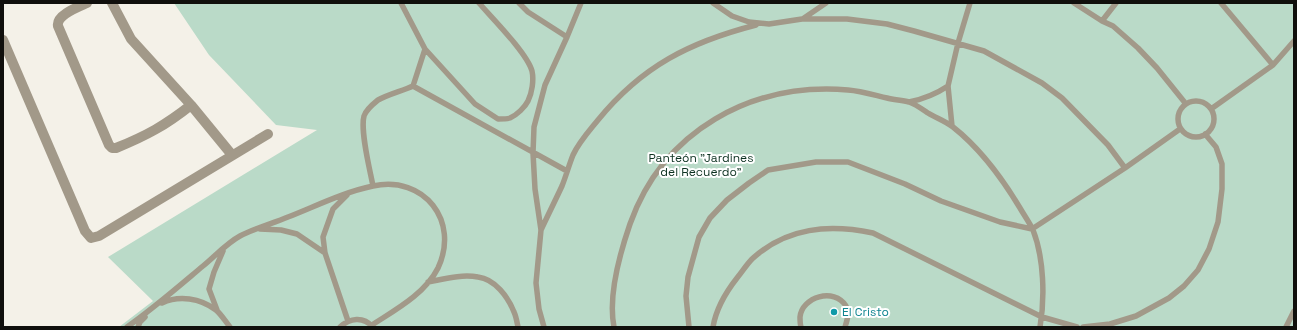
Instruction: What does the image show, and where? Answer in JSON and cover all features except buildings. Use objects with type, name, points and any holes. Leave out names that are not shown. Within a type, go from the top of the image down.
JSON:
[{"type":"street","points":[[87,3],[77,7],[60,18],[57,22],[109,145],[112,148],[116,148],[145,136],[172,121],[191,105]]},
{"type":"street","points":[[112,3],[131,39],[191,105],[232,155]]},
{"type":"street","points":[[3,40],[85,231],[91,238],[99,236],[268,134]]},
{"type":"lane","points":[[401,3],[425,49],[475,104],[498,119],[510,118],[518,113],[527,104],[530,97],[532,84],[532,71],[526,58],[479,3]]},
{"type":"lane","points":[[519,3],[528,12],[567,37]]},
{"type":"lane","points":[[544,327],[539,309],[536,283],[541,230],[535,189],[533,153],[534,127],[545,85],[581,3]]},
{"type":"lane","points":[[713,3],[732,16],[759,24]]},
{"type":"lane","points":[[802,19],[826,3]]},
{"type":"lane","points":[[952,126],[948,86],[958,43],[970,3]]},
{"type":"lane","points":[[1074,3],[1102,21],[1113,26],[1138,48],[1157,68],[1186,104]]},
{"type":"lane","points":[[1102,21],[1116,3]]},
{"type":"lane","points":[[1221,3],[1273,65]]},
{"type":"lane","points":[[541,230],[574,154],[593,126],[613,101],[633,83],[655,66],[701,42],[729,32],[759,24],[780,23],[802,19],[848,19],[868,21],[914,31],[984,51],[1042,83],[1062,98],[1108,144],[1125,168]]},
{"type":"lane","points":[[1211,109],[1273,65],[1294,41]]},
{"type":"lane","points":[[413,86],[425,49]]},
{"type":"lane","points":[[413,86],[567,171]]},
{"type":"lane","points":[[373,186],[363,125],[364,116],[368,109],[378,100],[413,86]]},
{"type":"lane","points":[[909,102],[936,94],[948,86]]},
{"type":"lane","points":[[614,327],[612,315],[614,291],[624,240],[635,209],[651,181],[670,156],[690,136],[728,111],[772,96],[820,89],[850,90],[909,102],[952,126],[970,142],[1000,176],[1032,229],[1040,260],[1042,286],[1042,316],[1040,327]]},
{"type":"lane","points":[[1194,101],[1203,102],[1211,109],[1214,119],[1212,126],[1205,134],[1197,137],[1188,135],[1180,129],[1178,118],[1181,109],[1186,104],[1194,101]]},
{"type":"lane","points":[[689,327],[686,296],[691,264],[698,237],[710,218],[727,200],[768,170],[816,162],[848,162],[985,217],[1032,229],[1125,168],[1180,129]]},
{"type":"lane","points":[[1083,327],[1110,324],[1136,316],[1169,298],[1184,286],[1198,270],[1209,249],[1218,222],[1222,189],[1222,164],[1216,147],[1205,134]]},
{"type":"lane","points":[[138,327],[140,322],[157,306],[240,236],[349,193],[373,186],[387,184],[410,188],[420,192],[437,211],[443,222],[445,238],[438,269],[417,294],[373,326],[363,320],[356,319],[348,321],[340,327]]},
{"type":"lane","points":[[348,321],[325,253],[323,237],[333,209],[349,193]]},
{"type":"lane","points":[[713,327],[723,299],[752,259],[768,247],[786,237],[802,231],[830,228],[853,229],[873,233],[1042,316],[1077,327]]},
{"type":"lane","points":[[257,229],[281,230],[297,234],[325,253]]},
{"type":"lane","points":[[224,249],[214,272],[210,288],[217,310],[230,327]]},
{"type":"lane","points":[[428,282],[457,276],[479,276],[494,284],[506,296],[515,313],[518,327]]},
{"type":"lane","points":[[800,327],[800,316],[806,305],[815,298],[827,294],[838,299],[846,306],[848,317],[845,327]]},
{"type":"lane","points":[[127,327],[168,300],[183,298],[202,301],[217,310]]},
{"type":"lane","points":[[1286,327],[1294,312]]},
{"type":"green space","name":"Panteón \"Jardines del Recuerdo\"","points":[[174,3],[1294,3],[1294,327],[119,327],[153,301],[108,257],[317,130],[276,125],[209,55]]},
{"type":"place","name":"El Cristo","points":[[834,312]]}]
